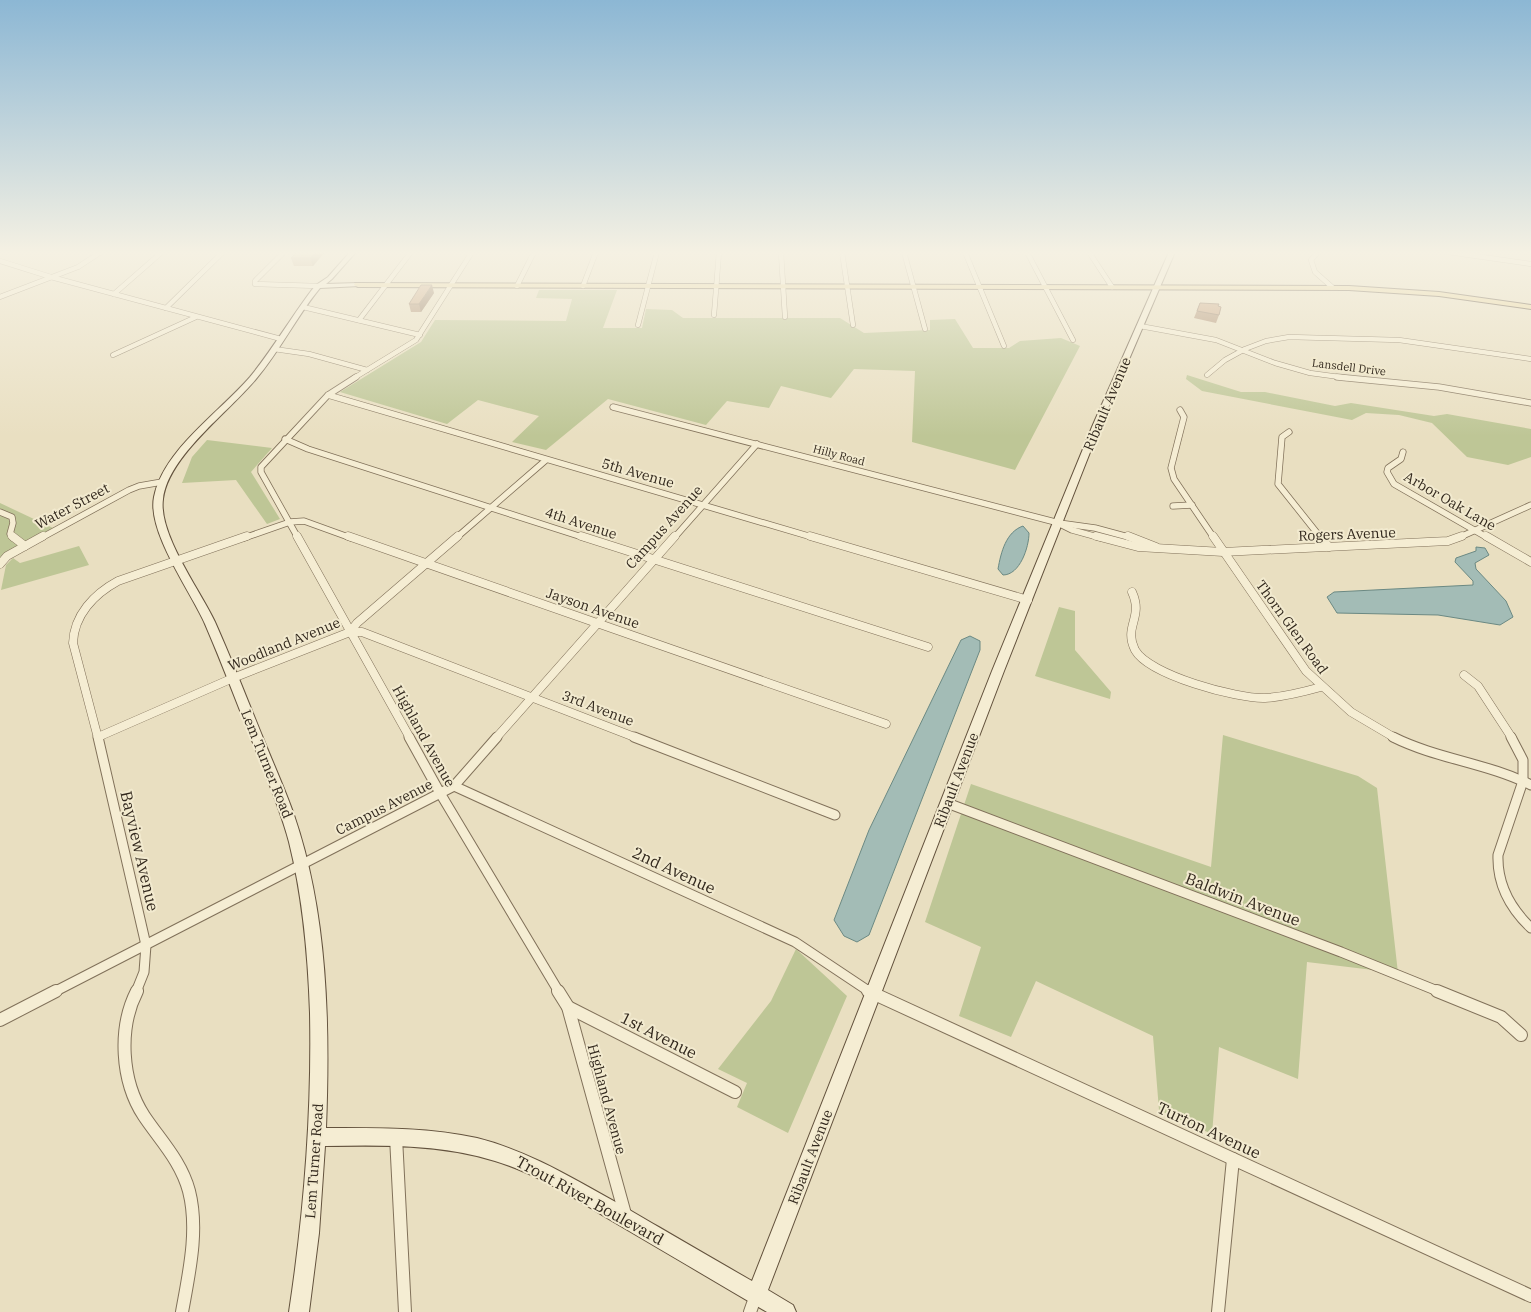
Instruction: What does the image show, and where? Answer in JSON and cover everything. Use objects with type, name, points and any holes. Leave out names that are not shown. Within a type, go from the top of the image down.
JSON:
[{"type":"street","points":[[183,313],[281,340]]},
{"type":"street","name":"Lem Turner Road","points":[[299,313],[240,394],[180,456],[162,482],[157,512],[163,532],[204,611],[233,678],[288,816],[301,864],[314,940],[320,1050],[318,1137],[306,1264],[299,1312]]},
{"type":"street","points":[[330,313],[420,334],[433,313]]},
{"type":"street","points":[[359,320],[364,313]]},
{"type":"street","points":[[638,325],[641,313]]},
{"type":"street","points":[[851,313],[853,325]]},
{"type":"street","points":[[920,313],[925,330]]},
{"type":"street","points":[[991,313],[1004,346]]},
{"type":"street","points":[[1059,313],[1073,340]]},
{"type":"street","name":"Ribault Avenue","points":[[753,1303],[998,671],[1096,427],[1145,313]]},
{"type":"street","points":[[113,354],[196,317]]},
{"type":"street","name":"Lansdell Drive","points":[[1140,326],[1216,340],[1294,369],[1329,376],[1439,387],[1531,403]]},
{"type":"street","name":"Highland Avenue","points":[[420,334],[409,345],[328,395],[260,467],[261,472],[440,793],[568,1007],[626,1218]]},
{"type":"street","points":[[1207,375],[1217,366],[1242,350],[1262,341],[1280,338],[1356,337],[1423,342],[1531,359]]},
{"type":"street","points":[[274,349],[287,349],[367,370]]},
{"type":"street","name":"5th Avenue","points":[[328,395],[1028,600]]},
{"type":"street","name":"Hilly Road","points":[[614,407],[1058,523]]},
{"type":"street","name":"Thorn Glen Road","points":[[1180,410],[1184,417],[1172,474],[1223,552],[1306,671],[1321,687],[1353,714],[1380,730],[1412,746],[1452,760],[1491,768],[1527,783]]},
{"type":"street","points":[[1289,432],[1282,437],[1278,484],[1329,547]]},
{"type":"street","name":"4th Avenue","points":[[285,439],[308,449],[928,647]]},
{"type":"street","name":"Campus Avenue","points":[[0,1020],[454,786],[756,444]]},
{"type":"street","name":"Arbor Oak Lane","points":[[1403,452],[1401,459],[1388,468],[1387,472],[1394,484],[1531,562]]},
{"type":"street","name":"Woodland Avenue","points":[[98,738],[233,678],[350,632],[357,623],[546,460]]},
{"type":"street","name":"Water Street","points":[[0,564],[4,557],[129,490],[138,486],[162,482]]},
{"type":"street","name":"Rogers Avenue","points":[[1058,523],[1072,530],[1138,547],[1223,552],[1448,541],[1531,505]]},
{"type":"street","points":[[1173,506],[1192,506]]},
{"type":"street","points":[[0,512],[12,517],[13,523],[10,534],[25,546]]},
{"type":"street","name":"Bayview Avenue","points":[[182,1312],[190,1264],[193,1203],[186,1177],[172,1153],[157,1136],[139,1108],[130,1088],[126,1065],[126,1039],[130,1007],[143,976],[146,945],[98,738],[73,644],[72,633],[91,601],[102,591],[116,583],[290,522]]},
{"type":"street","name":"Jayson Avenue","points":[[290,522],[310,522],[886,724]]},
{"type":"street","points":[[1132,592],[1137,603],[1130,635],[1131,643],[1135,651],[1155,668],[1245,697],[1260,700],[1273,699],[1321,687]]},
{"type":"street","name":"3rd Avenue","points":[[350,632],[362,632],[835,815]]},
{"type":"street","points":[[1464,675],[1478,686],[1519,749],[1524,760],[1527,783],[1498,855],[1496,866],[1500,883],[1511,904],[1531,928]]},
{"type":"street","name":"2nd Avenue","points":[[454,786],[795,942],[873,994]]},
{"type":"street","name":"Baldwin Avenue","points":[[947,802],[1341,952],[1502,1017],[1521,1035]]},
{"type":"street","name":"Turton Avenue","points":[[873,994],[1531,1296]]},
{"type":"street","name":"1st Avenue","points":[[568,1007],[735,1092]]},
{"type":"street","name":"Trout River Boulevard","points":[[318,1137],[396,1137],[432,1140],[476,1146],[519,1159],[626,1218],[753,1303],[786,1312]]},
{"type":"street","points":[[396,1137],[405,1312]]},
{"type":"street","points":[[1218,1312],[1233,1159]]},
{"type":"green space","points":[[568,313],[608,313],[603,328],[642,328],[645,313],[676,313],[683,318],[840,318],[864,333],[930,330],[930,320],[955,319],[973,348],[1009,348],[1020,341],[1061,338],[1080,346],[1015,470],[912,442],[915,371],[854,369],[831,398],[781,386],[769,408],[727,401],[706,425],[608,399],[546,450],[512,442],[539,416],[478,400],[447,424],[340,392],[421,342],[435,320],[566,321]]},
{"type":"green space","points":[[1187,375],[1241,392],[1265,392],[1335,406],[1351,403],[1434,416],[1447,414],[1531,429],[1531,457],[1508,465],[1467,457],[1432,423],[1399,415],[1366,413],[1352,420],[1202,391],[1186,379]]},
{"type":"green space","points":[[207,440],[272,448],[251,472],[280,519],[267,524],[236,480],[182,483],[192,457]]},
{"type":"green space","points":[[0,503],[53,528],[0,557]]},
{"type":"green space","points":[[79,546],[89,565],[1,590],[6,565],[13,558],[20,563]]},
{"type":"green space","points":[[1059,607],[1075,611],[1075,650],[1111,692],[1110,699],[1035,676]]},
{"type":"green space","points":[[1223,735],[1358,776],[1377,788],[1398,973],[1307,962],[1298,1079],[1219,1047],[1212,1134],[1159,1110],[1153,1036],[1036,981],[1011,1037],[959,1016],[981,947],[925,922],[971,784],[1211,867]]},
{"type":"green space","points":[[796,949],[847,996],[788,1133],[737,1107],[747,1083],[718,1069],[771,1001]]},
{"type":"water","points":[[1023,526],[1029,533],[1025,552],[1019,565],[1009,574],[1003,575],[998,569],[1005,543],[1012,533]]},
{"type":"water","points":[[1476,547],[1485,548],[1489,555],[1475,563],[1476,569],[1506,601],[1513,617],[1500,625],[1438,615],[1337,613],[1327,597],[1334,592],[1473,585],[1473,581],[1455,562],[1456,558],[1476,551]]},
{"type":"water","points":[[970,636],[980,641],[980,650],[869,935],[857,942],[844,936],[834,920],[869,830],[961,640]]}]
